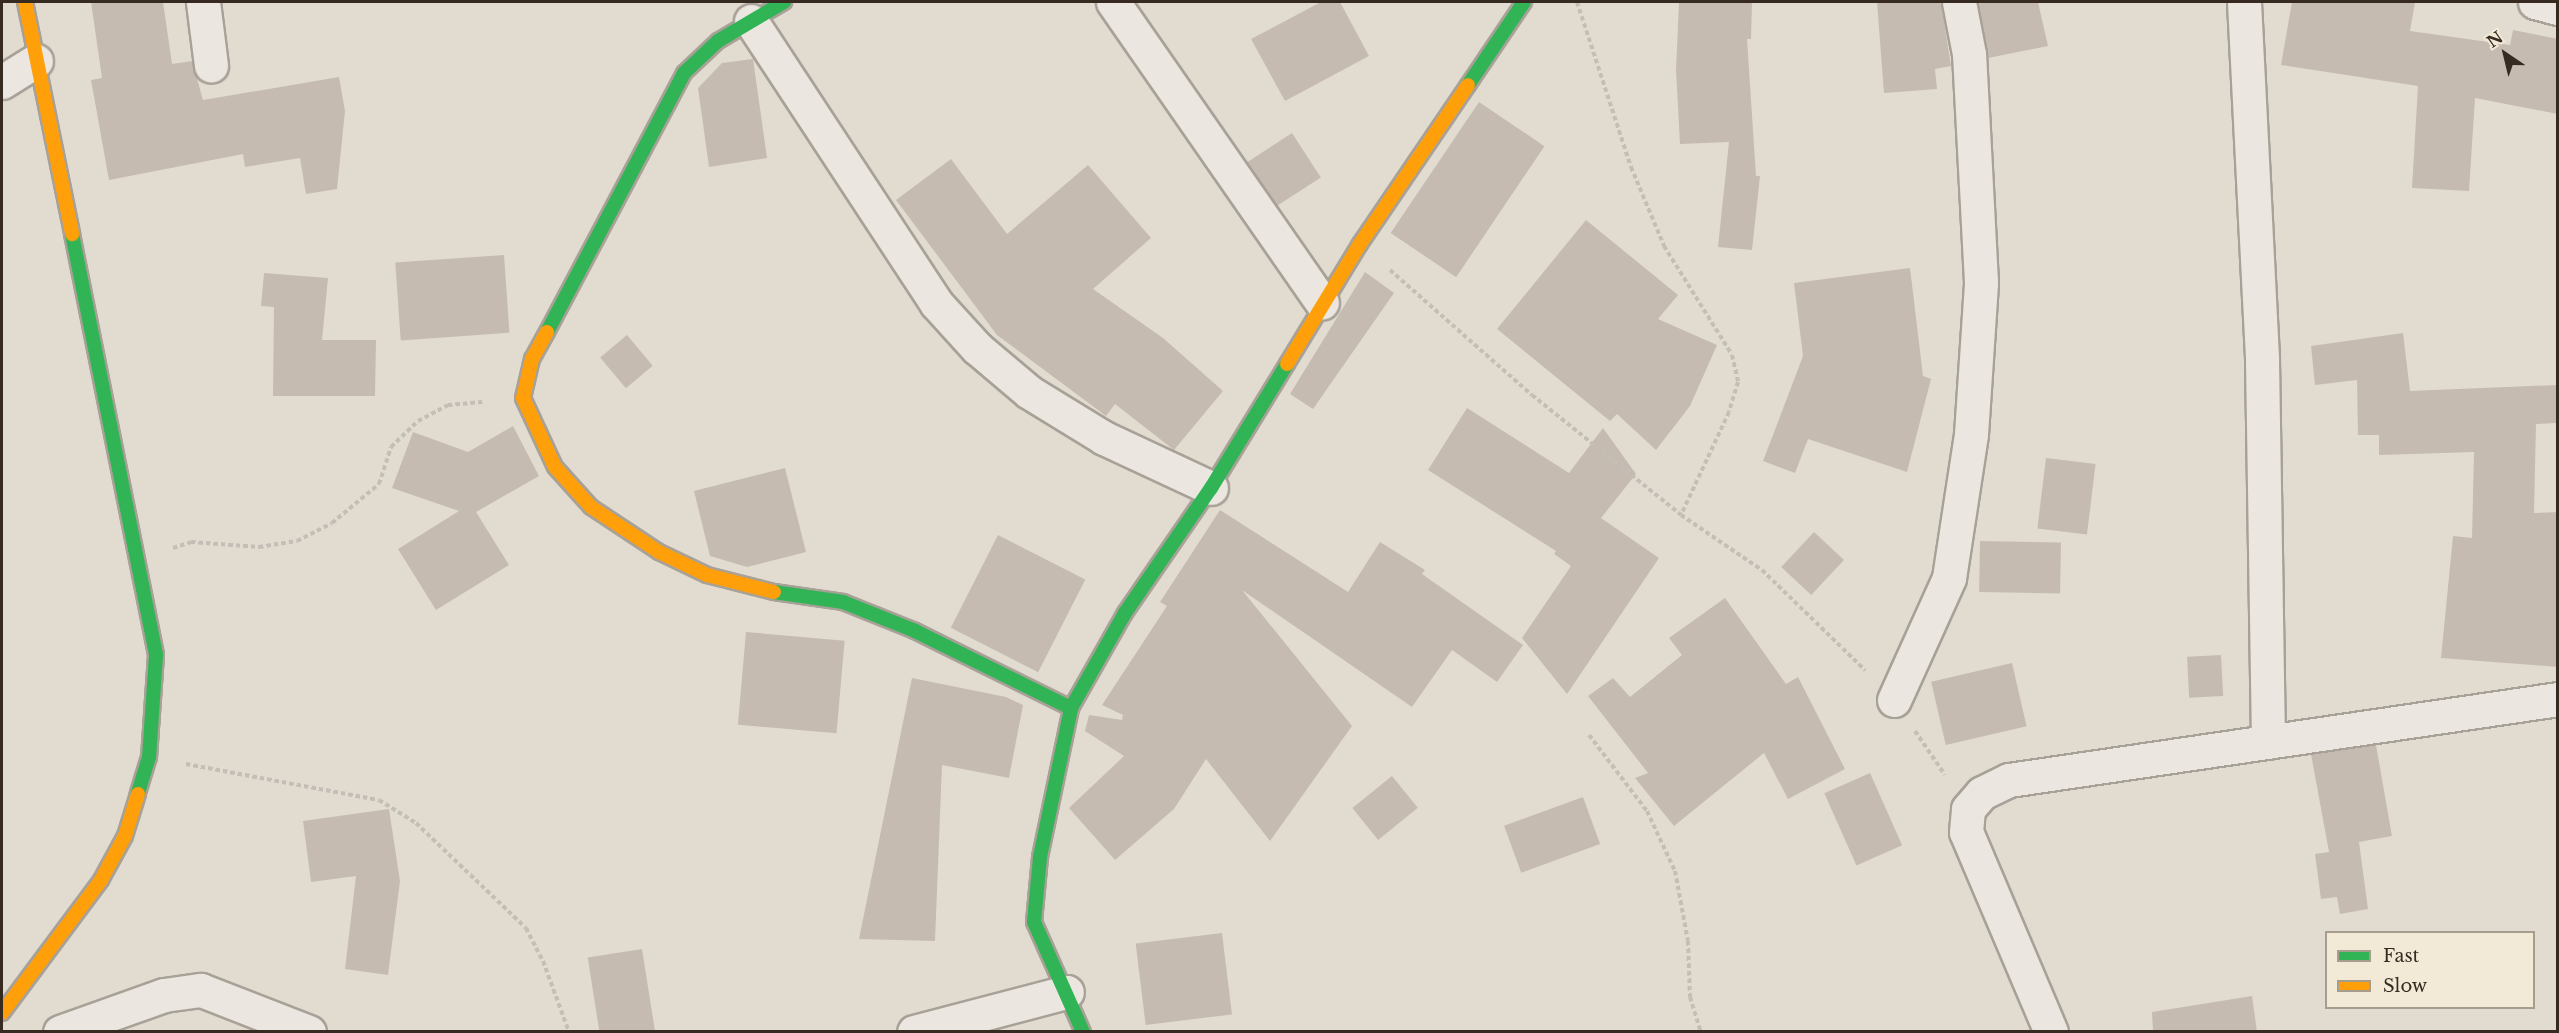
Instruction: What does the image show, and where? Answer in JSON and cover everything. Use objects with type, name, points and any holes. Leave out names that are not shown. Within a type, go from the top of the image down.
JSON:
[{"type":"street","points":[[2,1013],[101,880],[125,836],[150,757],[156,656],[25,2]]},
{"type":"street","points":[[203,2],[211,65]]},
{"type":"street","points":[[784,2],[718,41],[684,73],[626,192],[553,315],[532,359],[523,398],[555,467],[591,507],[659,552],[707,575],[760,590],[843,602],[915,631],[1071,708]]},
{"type":"street","points":[[1113,2],[1322,303]]},
{"type":"street","points":[[1083,1032],[1034,922],[1040,857],[1071,708],[1125,613],[1211,488],[1322,303],[1524,2]]},
{"type":"street","points":[[1894,700],[1949,578],[1971,434],[1982,282],[1969,54],[1959,2]]},
{"type":"street","points":[[2244,2],[2262,360],[2268,742]]},
{"type":"street","points":[[2535,2],[2558,8]]},
{"type":"street","points":[[751,21],[936,303],[977,348],[1029,392],[1104,438],[1211,488]]},
{"type":"street","points":[[2,82],[36,61]]},
{"type":"street","points":[[2051,1032],[1966,832],[1968,809],[1982,793],[2009,780],[2558,699]]},
{"type":"street","points":[[60,1032],[164,995],[201,990],[302,1030]]},
{"type":"street","points":[[914,1032],[1067,992]]},
{"type":"path","points":[[1578,2],[1631,167],[1664,246],[1732,355],[1738,382],[1729,412],[1681,516]]},
{"type":"path","points":[[1360,244],[1532,395],[1681,516],[1762,570],[1894,700],[1968,809]]},
{"type":"path","points":[[134,555],[191,542],[259,547],[297,540],[332,523],[379,484],[391,447],[418,421],[448,405],[523,398]]},
{"type":"path","points":[[1589,735],[1647,811],[1675,871],[1688,941],[1690,997],[1701,1032]]},
{"type":"path","points":[[150,757],[379,800],[416,823],[526,928],[543,961],[569,1032]]},
{"type":"building","points":[[91,2],[163,2],[172,64],[192,61],[203,100],[339,77],[345,111],[337,189],[306,194],[300,158],[245,167],[243,154],[109,180],[91,80],[102,78]]},
{"type":"building","points":[[1321,2],[1340,2],[1369,56],[1285,101],[1251,39]]},
{"type":"building","points":[[1679,2],[1752,2],[1751,39],[1747,39],[1756,176],[1760,176],[1752,250],[1718,247],[1729,142],[1680,144],[1676,70]]},
{"type":"building","points":[[1877,2],[1941,2],[1951,66],[1935,69],[1937,89],[1884,93]]},
{"type":"building","points":[[1978,2],[2038,2],[2048,46],[1988,58]]},
{"type":"building","points":[[2292,2],[2415,2],[2410,31],[2510,45],[2513,30],[2558,39],[2558,114],[2475,98],[2469,191],[2412,188],[2418,86],[2281,65]]},
{"type":"building","points":[[753,59],[767,158],[709,167],[698,88],[722,63]]},
{"type":"building","points":[[1479,102],[1544,146],[1456,277],[1391,233]]},
{"type":"building","points":[[1292,133],[1321,177],[1276,207],[1247,162]]},
{"type":"building","points":[[951,159],[1007,234],[1088,165],[1151,238],[1093,289],[1163,338],[1223,391],[1174,450],[1115,404],[1106,416],[997,335],[896,200]]},
{"type":"building","points":[[1586,220],[1678,295],[1658,319],[1717,345],[1690,406],[1656,450],[1617,414],[1610,421],[1497,329]]},
{"type":"building","points":[[504,255],[509,333],[401,340],[395,263]]},
{"type":"building","points":[[1910,268],[1923,376],[1931,379],[1907,472],[1808,439],[1795,473],[1763,461],[1803,356],[1794,283]]},
{"type":"building","points":[[1365,272],[1394,293],[1313,409],[1290,394]]},
{"type":"building","points":[[264,273],[328,278],[322,340],[376,340],[375,396],[273,396],[274,307],[261,306]]},
{"type":"building","points":[[2403,333],[2410,391],[2557,385],[2557,423],[2536,424],[2534,513],[2558,512],[2558,667],[2441,658],[2453,536],[2472,538],[2474,452],[2379,455],[2379,435],[2358,435],[2357,380],[2315,385],[2311,346]]},
{"type":"building","points":[[627,335],[653,366],[626,388],[600,357]]},
{"type":"building","points":[[1467,408],[1569,473],[1603,428],[1636,474],[1601,518],[1659,558],[1567,694],[1522,638],[1571,566],[1554,554],[1556,551],[1428,470]]},
{"type":"building","points":[[513,426],[539,476],[476,512],[509,565],[436,610],[398,549],[459,511],[392,488],[413,432],[468,452]]},
{"type":"building","points":[[2046,458],[2096,464],[2087,535],[2037,528]]},
{"type":"building","points":[[785,468],[806,552],[747,567],[710,556],[694,491]]},
{"type":"building","points":[[1220,510],[1348,592],[1380,542],[1425,570],[1422,574],[1523,645],[1497,682],[1452,650],[1412,707],[1242,590],[1352,726],[1270,841],[1206,759],[1174,809],[1115,860],[1069,808],[1124,756],[1085,731],[1089,715],[1122,720],[1123,715],[1102,705],[1167,606],[1160,602]]},
{"type":"building","points":[[1814,532],[1844,560],[1811,595],[1781,567]]},
{"type":"building","points":[[998,535],[1085,579],[1038,672],[951,628]]},
{"type":"building","points":[[1980,541],[2061,542],[2060,593],[1979,592]]},
{"type":"building","points":[[1725,598],[1786,684],[1798,677],[1845,769],[1788,799],[1764,753],[1674,826],[1635,778],[1648,773],[1588,696],[1613,678],[1630,697],[1682,655],[1669,638]]},
{"type":"building","points":[[746,632],[845,641],[837,733],[738,725]]},
{"type":"building","points":[[2221,655],[2223,696],[2189,698],[2187,657]]},
{"type":"building","points":[[2012,663],[2027,726],[1946,745],[1931,682]]},
{"type":"building","points":[[912,678],[1006,697],[1023,705],[1009,778],[942,765],[935,941],[859,939]]},
{"type":"building","points":[[2376,745],[2392,836],[2359,842],[2368,909],[2340,914],[2337,897],[2321,899],[2315,854],[2329,852],[2311,754]]},
{"type":"building","points":[[1870,773],[1902,845],[1856,866],[1824,793]]},
{"type":"building","points":[[1392,776],[1418,808],[1378,840],[1352,808]]},
{"type":"building","points":[[1583,797],[1600,844],[1521,873],[1504,826]]},
{"type":"building","points":[[389,809],[400,881],[388,975],[345,969],[356,876],[311,882],[303,821]]},
{"type":"building","points":[[1222,933],[1232,1014],[1146,1025],[1136,944]]},
{"type":"building","points":[[642,949],[655,1032],[599,1032],[588,958]]},
{"type":"building","points":[[2252,996],[2257,1032],[2153,1032],[2152,1012]]},
{"type":"traffic: fast","points":[[547,332],[684,73],[718,41],[784,2]]},
{"type":"traffic: fast","points":[[1468,85],[1524,2]]},
{"type":"traffic: fast","points":[[72,234],[156,655],[149,757],[138,794]]},
{"type":"traffic: fast","points":[[1083,1032],[1034,922],[1040,857],[1071,708],[1125,613],[1211,488],[1287,364]]},
{"type":"traffic: fast","points":[[774,592],[843,602],[915,631],[1071,708]]},
{"type":"traffic: slow","points":[[25,2],[72,234]]},
{"type":"traffic: slow","points":[[1287,364],[1360,244],[1468,85]]},
{"type":"traffic: slow","points":[[547,332],[532,359],[523,398],[555,467],[591,507],[659,552],[707,575],[774,592]]},
{"type":"traffic: slow","points":[[2,1013],[101,880],[125,836],[138,794]]}]
